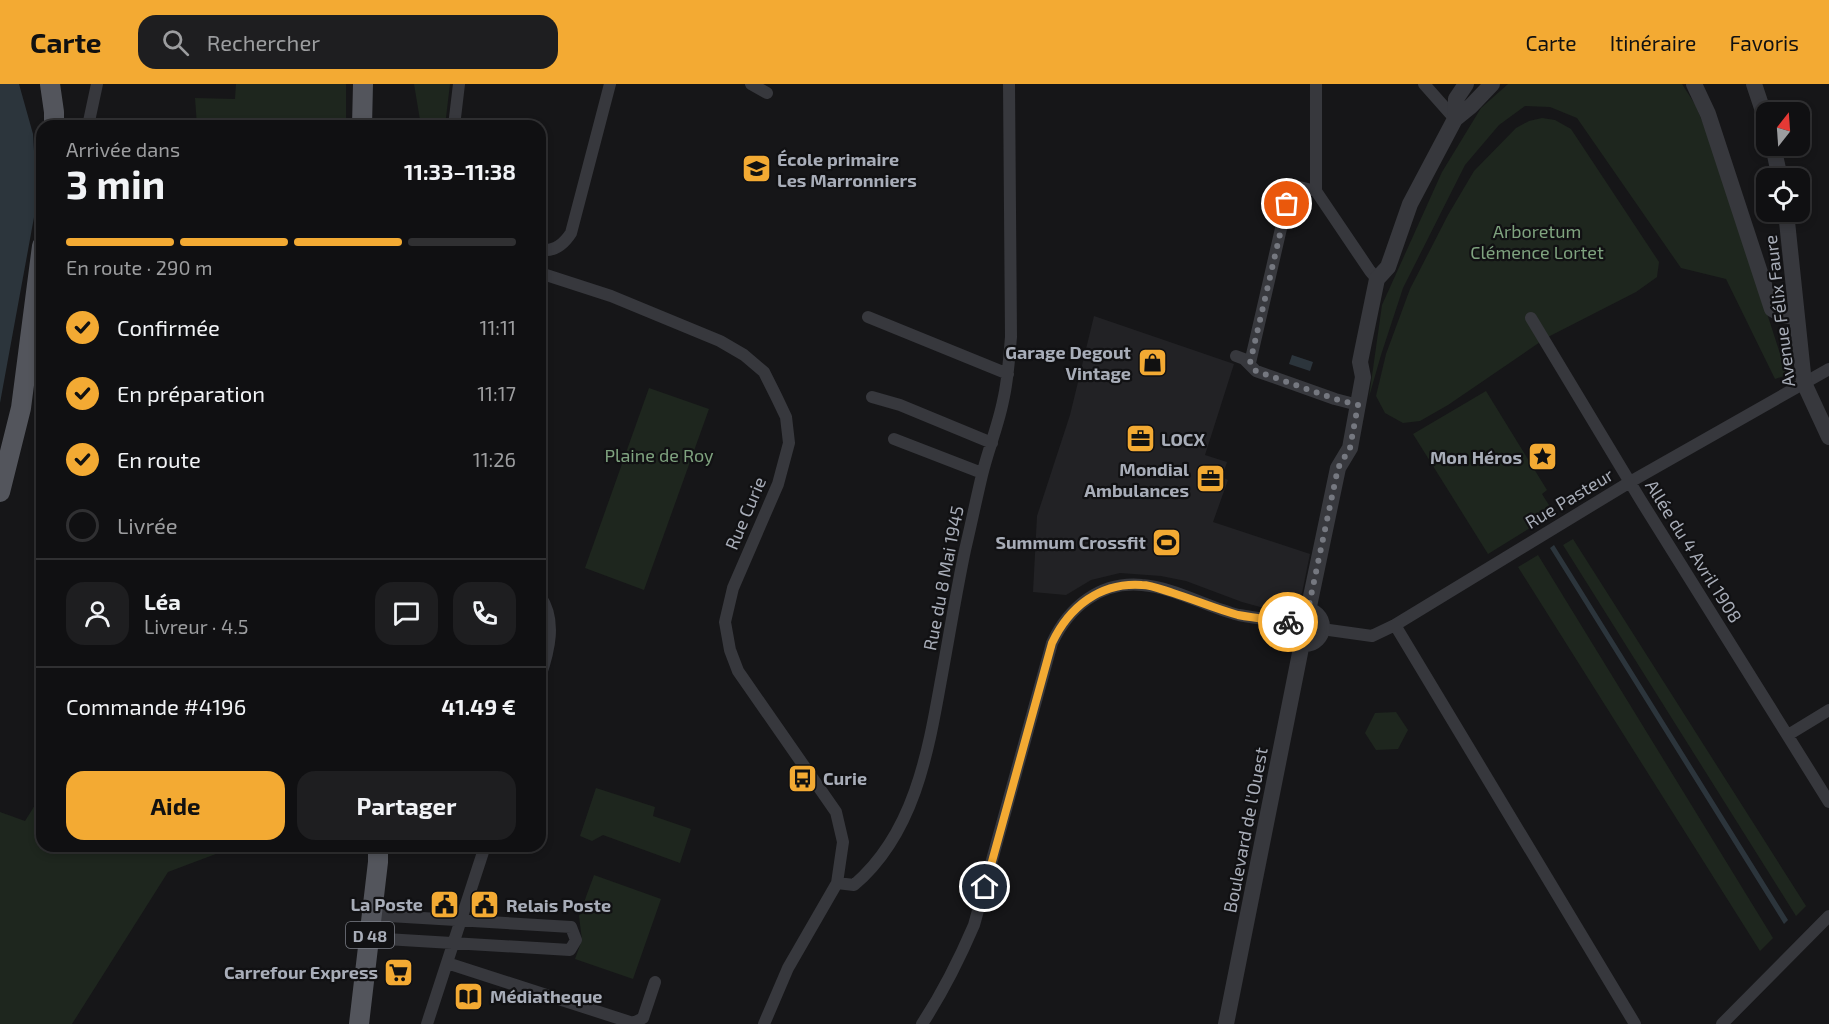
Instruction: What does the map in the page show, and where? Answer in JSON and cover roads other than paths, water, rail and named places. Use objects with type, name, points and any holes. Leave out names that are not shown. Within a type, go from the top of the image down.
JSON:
[{"type":"main road","points":[[50,84],[54,120]]},
{"type":"main road","points":[[362,120],[363,84]]},
{"type":"main road","points":[[0,492],[21,408],[36,292]]},
{"type":"main road","name":"D 48","points":[[359,1024],[377,852]]},
{"type":"street","points":[[89,120],[97,84]]},
{"type":"street","points":[[455,120],[459,84]]},
{"type":"street","points":[[546,251],[557,248],[571,233],[610,84]]},
{"type":"street","points":[[751,84],[767,93]]},
{"type":"street","name":"Rue du 8 Mai 1945","points":[[837,883],[854,885],[866,875],[897,833],[918,782],[932,729],[962,566],[982,473],[1003,402],[1011,337],[1009,84]]},
{"type":"street","points":[[1316,84],[1316,191],[1377,279]]},
{"type":"street","points":[[1424,84],[1455,119]]},
{"type":"street","points":[[1455,119],[1456,99],[1467,84]]},
{"type":"street","points":[[1467,84],[1471,106]]},
{"type":"street","points":[[1308,610],[1338,468],[1350,448],[1363,377],[1360,362],[1377,279],[1388,267],[1410,204],[1455,119],[1492,84]]},
{"type":"street","points":[[1694,84],[1708,114],[1772,309],[1783,315],[1796,317]]},
{"type":"street","points":[[1754,84],[1760,102]]},
{"type":"street","points":[[1250,363],[1291,185],[1316,191]]},
{"type":"street","name":"Avenue Félix Faure","points":[[1787,222],[1804,383],[1829,437]]},
{"type":"street","name":"Rue Curie","points":[[546,275],[611,296],[720,341],[744,355],[764,372],[777,396],[786,417],[789,443],[778,484],[733,588],[725,622],[730,650],[738,671],[836,812],[843,842],[837,883]]},
{"type":"street","points":[[868,317],[1008,374]]},
{"type":"street","name":"Allée du 4 Avril 1908","points":[[1531,318],[1829,802]]},
{"type":"street","points":[[1236,356],[1244,358],[1256,371],[1358,405]]},
{"type":"street","name":"Rue Pasteur","points":[[1322,629],[1372,636],[1395,625],[1630,482],[1829,369]]},
{"type":"street","points":[[872,397],[900,405],[992,443]]},
{"type":"street","points":[[894,439],[982,473]]},
{"type":"street","points":[[922,1024],[956,968],[974,925],[1052,643],[1060,626],[1073,610],[1093,595],[1127,585],[1143,585],[1160,588],[1238,615],[1289,622]]},
{"type":"street","points":[[546,608],[551,626],[546,657]]},
{"type":"street","points":[[1308,610],[1319,617],[1322,629],[1317,640],[1302,643],[1290,635],[1289,622],[1296,613],[1308,610]]},
{"type":"street","points":[[1395,625],[1635,1024]]},
{"type":"street","name":"Boulevard de l'Ouest","points":[[1226,1024],[1302,643]]},
{"type":"street","points":[[1788,735],[1829,710]]},
{"type":"street","points":[[427,1024],[483,852]]},
{"type":"street","points":[[764,1024],[788,968],[837,883]]},
{"type":"street","points":[[369,938],[570,950],[576,940],[572,927],[372,915]]},
{"type":"street","points":[[1722,1024],[1829,916]]},
{"type":"street","points":[[447,963],[633,1023],[643,1018],[655,982]]},
{"type":"place","name":"École primaire Les Marronniers","points":[[756,169]]},
{"type":"place","name":"Garage Degout Vintage","points":[[1152,362]]},
{"type":"place","name":"LOCX","points":[[1140,439]]},
{"type":"place","name":"Mon Héros","points":[[1543,457]]},
{"type":"place","name":"Mondial Ambulances","points":[[1210,479]]},
{"type":"place","name":"Summum Crossfit","points":[[1167,542]]},
{"type":"place","name":"Curie","points":[[802,778]]},
{"type":"place","name":"La Poste","points":[[444,904]]},
{"type":"place","name":"Relais Poste","points":[[485,905]]},
{"type":"place","name":"Carrefour Express","points":[[399,972]]},
{"type":"place","name":"Médiatheque","points":[[469,996]]},
{"type":"park label","name":"Arboretum Clémence Lortet","points":[[1537,241]]},
{"type":"park label","name":"Plaine de Roy","points":[[659,455]]}]
